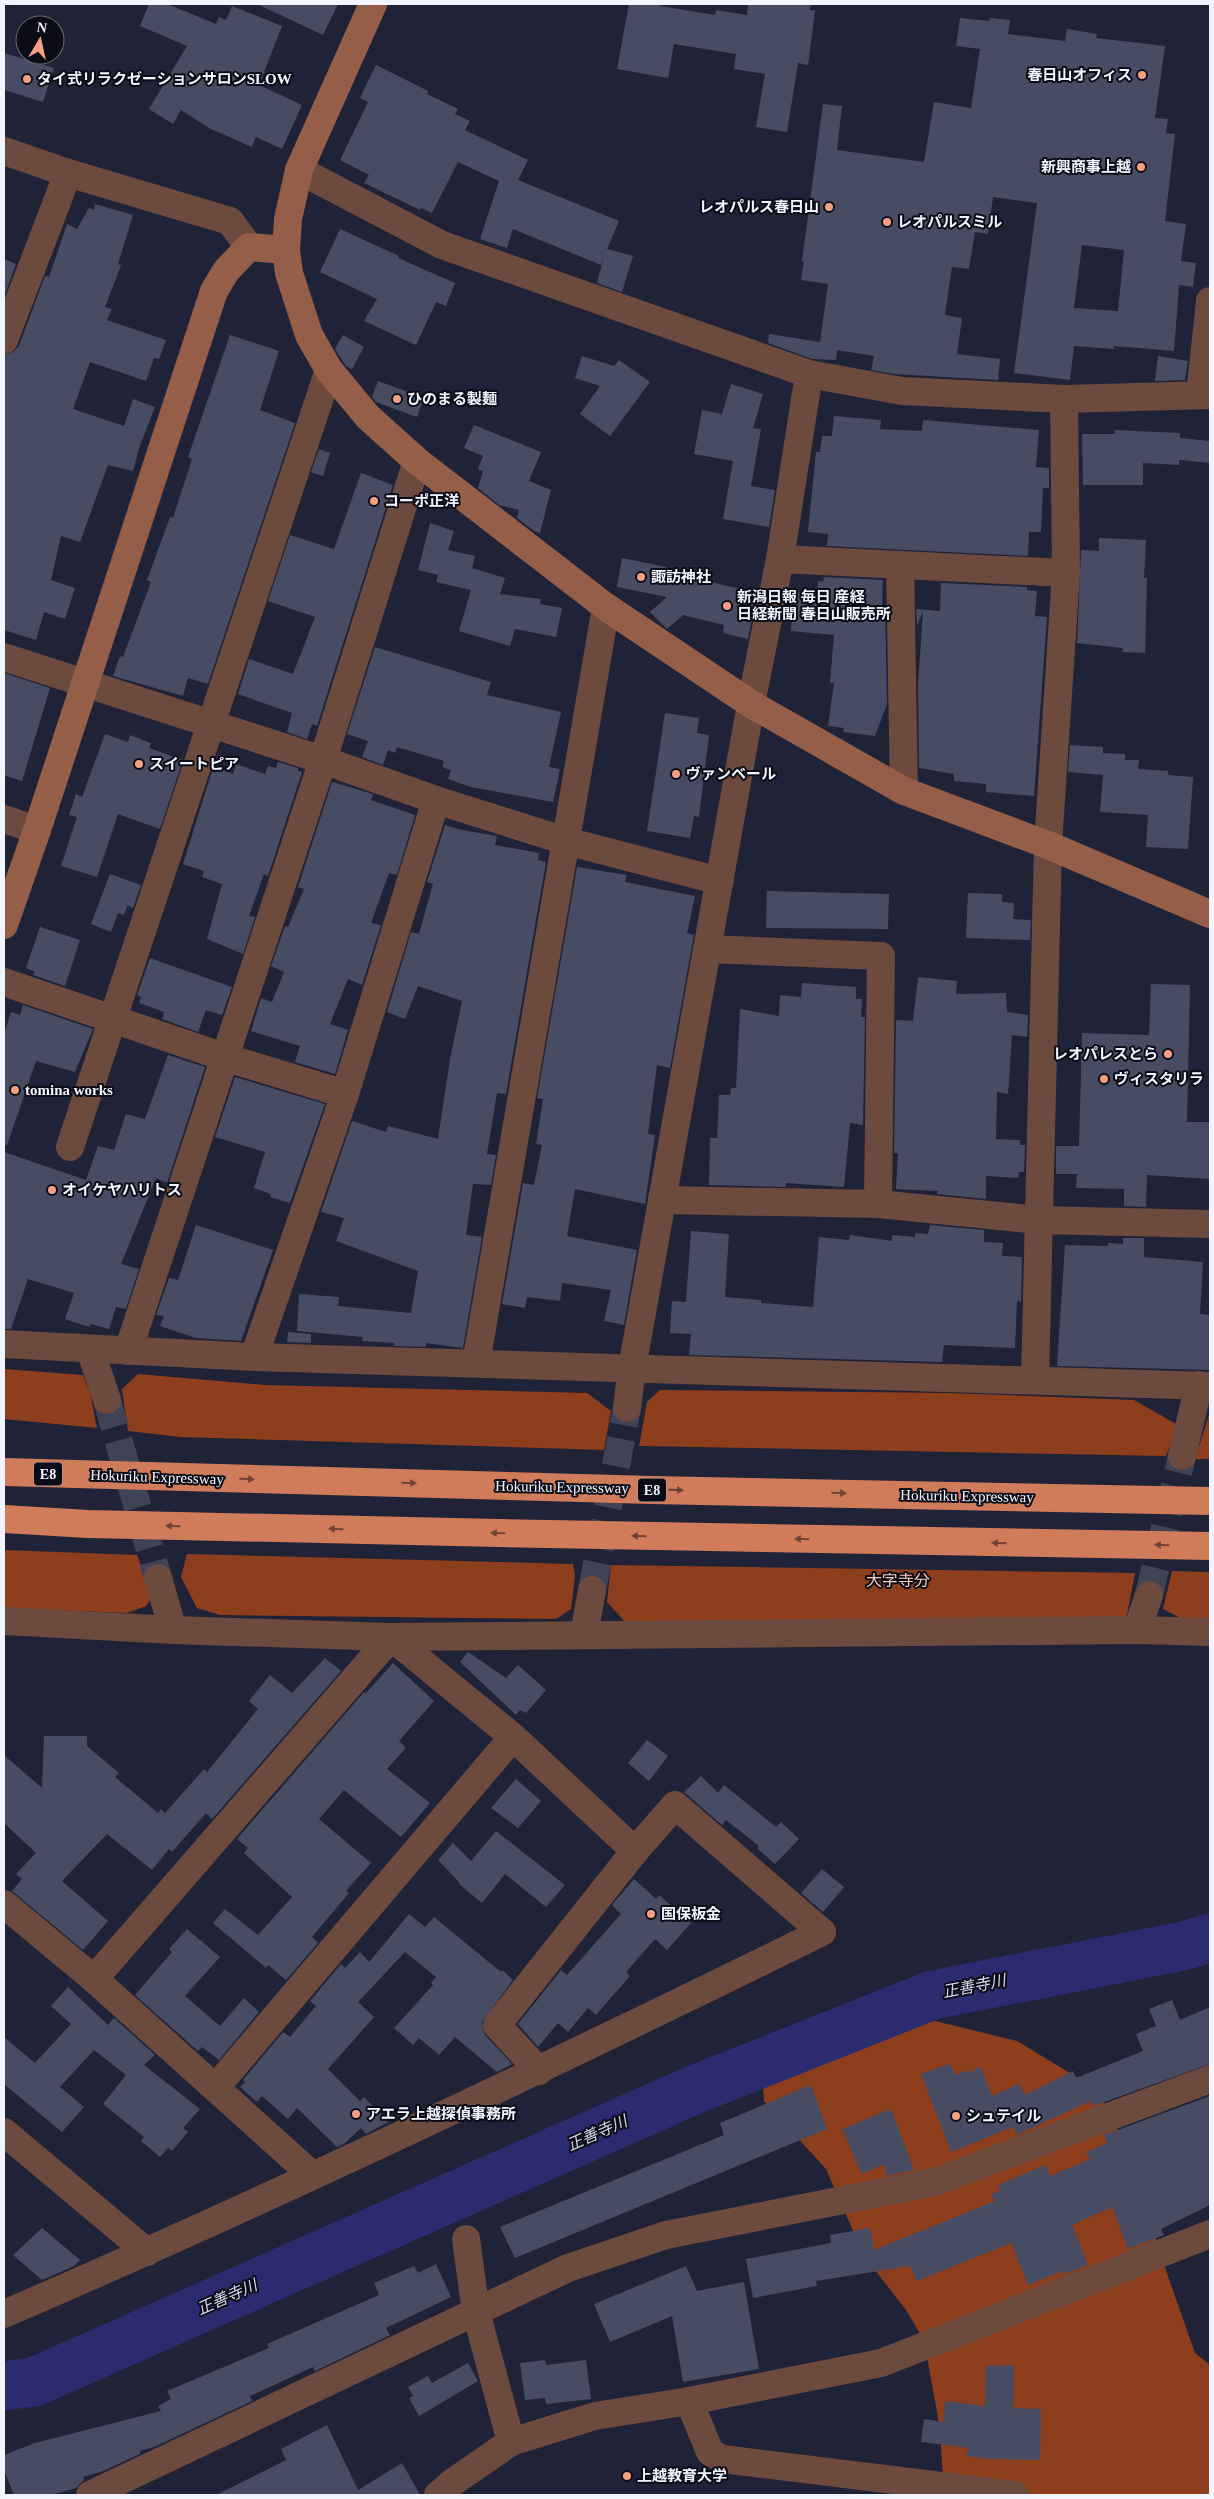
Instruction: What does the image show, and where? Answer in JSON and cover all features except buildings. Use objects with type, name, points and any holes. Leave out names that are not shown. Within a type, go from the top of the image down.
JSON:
[{"type":"highway","points":[[4,1462],[93,1476]]},
{"type":"highway","name":"Hokuriku Expressway","points":[[4,1472],[93,1476],[1210,1501]]},
{"type":"highway","points":[[4,1520],[88,1524],[517,1534],[1210,1546]]},
{"type":"street","points":[[372,4],[299,170],[288,219],[286,250],[289,273],[297,303],[310,335],[329,370],[368,417],[417,461],[606,607],[751,704],[904,791],[1048,845],[1210,914]]},
{"type":"street","points":[[4,151],[68,173],[230,221],[248,247]]},
{"type":"street","points":[[299,170],[442,245],[809,374],[902,391],[1064,399],[1205,395],[1210,301]]},
{"type":"street","points":[[5,330],[68,173]]},
{"type":"street","points":[[248,247],[286,250]]},
{"type":"street","points":[[6,908],[37,830],[214,291],[226,271],[248,247]]},
{"type":"street","points":[[70,1147],[329,370]]},
{"type":"street","points":[[627,1408],[632,1368],[751,704],[780,559],[809,374]]},
{"type":"street","points":[[1035,1380],[1048,845],[1066,573],[1064,399]]},
{"type":"street","points":[[128,1351],[323,760],[417,461]]},
{"type":"street","points":[[780,559],[1066,573]]},
{"type":"street","points":[[900,565],[904,791]]},
{"type":"street","points":[[476,1363],[606,607]]},
{"type":"street","points":[[4,657],[566,841],[720,881]]},
{"type":"street","points":[[254,1357],[345,1094],[436,800]]},
{"type":"street","points":[[4,819],[37,830]]},
{"type":"street","points":[[707,949],[881,956],[878,1204]]},
{"type":"street","points":[[4,982],[224,1057],[345,1094]]},
{"type":"street","points":[[662,1200],[878,1204],[1039,1220],[1210,1224]]},
{"type":"street","points":[[4,1344],[254,1357],[1204,1385],[1182,1456]]},
{"type":"street","points":[[90,1349],[107,1400]]},
{"type":"street","points":[[158,1578],[173,1630]]},
{"type":"street","points":[[584,1634],[592,1590]]},
{"type":"street","points":[[1137,1630],[1148,1595]]},
{"type":"street","points":[[4,1621],[173,1630],[391,1637],[1137,1630],[1210,1632]]},
{"type":"street","points":[[391,1637],[513,1737],[635,1851]]},
{"type":"street","points":[[94,1979],[391,1637]]},
{"type":"street","points":[[216,2087],[513,1737]]},
{"type":"street","points":[[4,2314],[148,2252],[539,2071],[822,1932],[675,1805],[635,1851],[497,2026],[539,2071]]},
{"type":"street","points":[[4,1904],[94,1979],[312,2175]]},
{"type":"street","points":[[90,2495],[568,2268],[666,2235],[935,2182],[1210,2078]]},
{"type":"street","points":[[4,2132],[148,2252]]},
{"type":"street","points":[[438,2495],[452,2482],[511,2442],[595,2416],[689,2401],[881,2363],[1210,2234]]},
{"type":"street","points":[[466,2239],[476,2312],[511,2442]]},
{"type":"street","points":[[689,2401],[710,2452],[722,2459],[1015,2495]]},
{"type":"shaded area","points":[[4,1369],[83,1375],[90,1393],[97,1428],[4,1419]]},
{"type":"shaded area","points":[[138,1374],[265,1385],[587,1393],[611,1411],[604,1450],[180,1437],[128,1431],[122,1389]]},
{"type":"shaded area","points":[[660,1390],[949,1393],[1134,1400],[1178,1425],[1166,1456],[639,1446],[647,1402]]},
{"type":"shaded area","points":[[1210,1412],[1210,1459],[1195,1459]]},
{"type":"shaded area","points":[[4,1550],[137,1555],[152,1597],[146,1606],[127,1613],[4,1608]]},
{"type":"shaded area","points":[[187,1554],[573,1564],[575,1576],[571,1609],[556,1619],[220,1615],[197,1608],[181,1577]]},
{"type":"shaded area","points":[[611,1565],[1135,1573],[1126,1620],[627,1624],[607,1602]]},
{"type":"shaded area","points":[[1172,1571],[1210,1572],[1210,1623],[1183,1619],[1163,1609]]},
{"type":"shaded area","points":[[927,2019],[1017,2041],[1098,2090],[1133,2163],[1163,2262],[1195,2353],[1210,2365],[1210,2495],[944,2495],[940,2429],[924,2340],[906,2310],[864,2256],[826,2169],[764,2101],[762,2074],[771,2043],[834,2023]]},
{"type":"waterway","name":"正善寺川","points":[[4,2386],[34,2382],[696,2089],[933,1995],[1183,1946],[1210,1938]]},
{"type":"tunnel","points":[[107,1400],[158,1578]]},
{"type":"tunnel","points":[[592,1590],[627,1408]]},
{"type":"tunnel","points":[[1149,1595],[1182,1456]]},
{"type":"place","name":"春日山オフィス","points":[[1142,75]]},
{"type":"place","name":"タイ式リラクゼーションサロンSLOW","points":[[27,79]]},
{"type":"place","name":"新興商事上越","points":[[1141,167]]},
{"type":"place","name":"レオパルス春日山","points":[[829,207]]},
{"type":"place","name":"レオパルスミル","points":[[887,222]]},
{"type":"place","name":"ひのまる製麺","points":[[397,399]]},
{"type":"place","name":"コーポ正洋","points":[[374,501]]},
{"type":"place","name":"諏訪神社","points":[[641,577]]},
{"type":"place","name":"新潟日報 毎日 産経 日経新聞 春日山販売所","points":[[727,606]]},
{"type":"place","name":"スイートピア","points":[[139,764]]},
{"type":"place","name":"ヴァンベール","points":[[676,774]]},
{"type":"place","name":"レオパレスとら","points":[[1168,1054]]},
{"type":"place","name":"ヴィスタリラ","points":[[1104,1079]]},
{"type":"place","name":"tomina works","points":[[15,1090]]},
{"type":"place","name":"オイケヤハリトス","points":[[52,1190]]},
{"type":"place","name":"国保板金","points":[[651,1914]]},
{"type":"place","name":"アエラ上越探偵事務所","points":[[356,2114]]},
{"type":"place","name":"シュテイル","points":[[956,2116]]},
{"type":"place","name":"上越教育大学","points":[[627,2476]]},
{"type":"district","name":"大字寺分","points":[[898,1580]]}]
